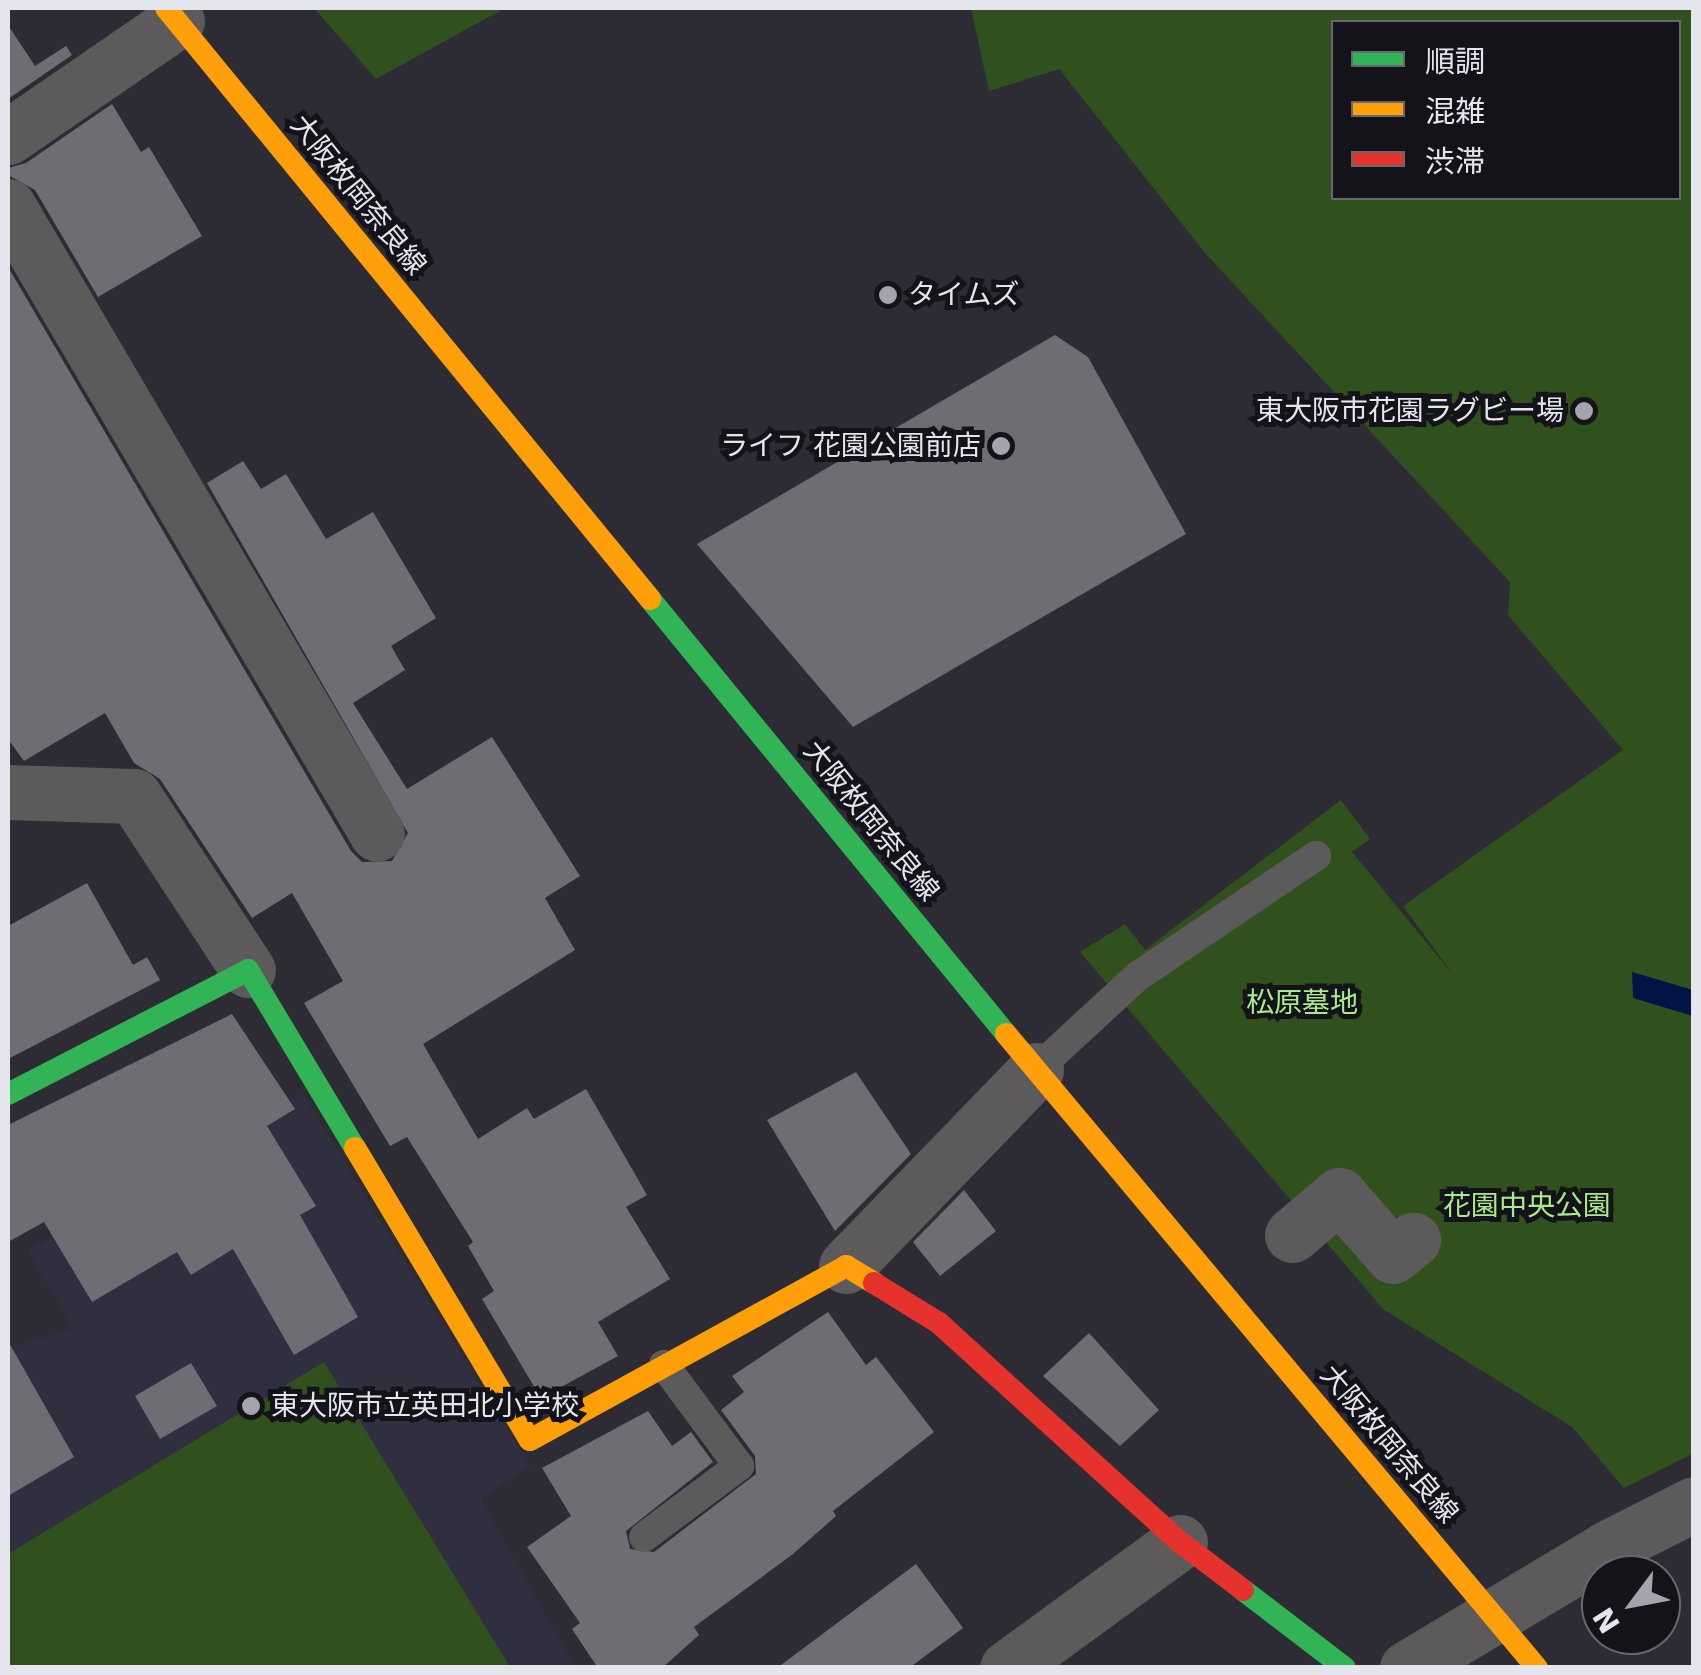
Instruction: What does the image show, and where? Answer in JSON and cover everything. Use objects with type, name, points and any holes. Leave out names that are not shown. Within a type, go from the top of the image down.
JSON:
[{"type":"main road","name":"大阪枚岡奈良線","points":[[171,14],[1036,1070],[1537,1668]]},
{"type":"main road","points":[[8,1094],[248,970],[530,1440],[846,1266],[939,1323],[1180,1542],[1346,1668]]},
{"type":"street","points":[[8,136],[171,14]]},
{"type":"street","points":[[8,206],[377,834]]},
{"type":"street","points":[[8,792],[134,796],[248,970]]},
{"type":"street","points":[[846,1266],[1036,1070]]},
{"type":"street","points":[[1292,1235],[1338,1195],[1393,1256],[1413,1240]]},
{"type":"street","points":[[1407,1668],[1492,1614],[1694,1504]]},
{"type":"street","points":[[1006,1668],[1180,1542]]},
{"type":"lane","points":[[1036,1070],[1138,976],[1316,856]]},
{"type":"lane","points":[[644,1538],[739,1466],[664,1366]]},
{"type":"shaded area","points":[[1632,972],[1693,990],[1693,1016],[1633,998]]},
{"type":"shaded area","name":"東大阪市立英田北小学校","points":[[303,1094],[530,1466],[481,1499],[574,1667],[8,1668],[8,1347],[73,1329],[28,1250]]},
{"type":"green space","points":[[314,8],[505,8],[376,79]]},
{"type":"green space","name":"花園中央公園","points":[[971,8],[1693,8],[1694,1453],[1624,1488],[1572,1427],[1383,1309],[1080,952],[1125,924],[1145,950],[1341,800],[1370,839],[1352,852],[1455,977],[1403,906],[1623,750],[1508,615],[1510,582],[1206,254],[1059,69],[989,91]]},
{"type":"green space","points":[[324,1362],[510,1667],[8,1667],[8,1554]]},
{"type":"building","points":[[8,25],[35,66],[66,46],[72,55],[8,99]]},
{"type":"building","points":[[112,104],[141,152],[149,147],[202,236],[98,297],[35,190],[8,175],[8,168],[26,163]]},
{"type":"building","points":[[8,267],[351,851],[362,862],[392,861],[408,833],[207,483],[243,461],[261,489],[286,474],[326,539],[373,512],[436,618],[391,646],[405,670],[353,703],[407,789],[492,737],[580,876],[545,898],[575,950],[423,1044],[478,1139],[527,1108],[534,1119],[586,1089],[647,1195],[626,1207],[670,1279],[598,1322],[618,1356],[541,1398],[482,1299],[494,1291],[468,1246],[473,1242],[407,1137],[390,1146],[304,1003],[343,981],[292,893],[252,918],[160,779],[134,763],[105,713],[24,761],[8,739]]},
{"type":"building","name":"ライフ 花園公園前店","points":[[1055,335],[1088,357],[1186,534],[853,727],[697,544]]},
{"type":"building","points":[[87,883],[133,965],[147,957],[160,980],[8,1059],[8,926]]},
{"type":"building","points":[[232,1014],[295,1109],[267,1126],[316,1206],[300,1215],[358,1317],[294,1355],[233,1249],[191,1275],[177,1252],[92,1302],[44,1222],[8,1242],[8,1125]]},
{"type":"building","points":[[856,1072],[911,1154],[835,1231],[767,1120]]},
{"type":"building","points":[[964,1190],[996,1231],[940,1276],[913,1242]]},
{"type":"building","points":[[828,1312],[866,1365],[876,1357],[934,1432],[833,1511],[836,1516],[793,1554],[694,1627],[699,1635],[662,1668],[598,1668],[572,1629],[580,1623],[527,1547],[571,1516],[542,1468],[648,1411],[672,1446],[691,1432],[713,1462],[626,1531],[630,1549],[654,1552],[756,1474],[755,1456],[721,1410],[744,1392],[732,1376]]},
{"type":"building","points":[[1089,1333],[1159,1410],[1120,1446],[1043,1376]]},
{"type":"building","points":[[8,1341],[74,1457],[8,1496]]},
{"type":"building","points":[[191,1363],[217,1406],[160,1439],[135,1396]]},
{"type":"building","points":[[916,1564],[963,1628],[909,1668],[777,1668]]},
{"type":"traffic: fast","points":[[650,599],[1006,1034]]},
{"type":"traffic: fast","points":[[8,1094],[248,970],[355,1148]]},
{"type":"traffic: fast","points":[[1243,1590],[1345,1668]]},
{"type":"traffic: slow","points":[[166,8],[650,599]]},
{"type":"traffic: slow","points":[[1006,1034],[1537,1668]]},
{"type":"traffic: slow","points":[[355,1148],[530,1440],[846,1266],[874,1283]]},
{"type":"traffic: jam","points":[[874,1283],[939,1323],[1180,1542],[1243,1590]]},
{"type":"place","name":"タイムズ","points":[[888,295]]},
{"type":"place","name":"東大阪市花園ラグビー場","points":[[1584,411]]},
{"type":"place","name":"ライフ 花園公園前店","points":[[1001,446]]},
{"type":"place","name":"東大阪市立英田北小学校","points":[[251,1406]]},
{"type":"park label","name":"松原墓地","points":[[1302,1003]]}]
